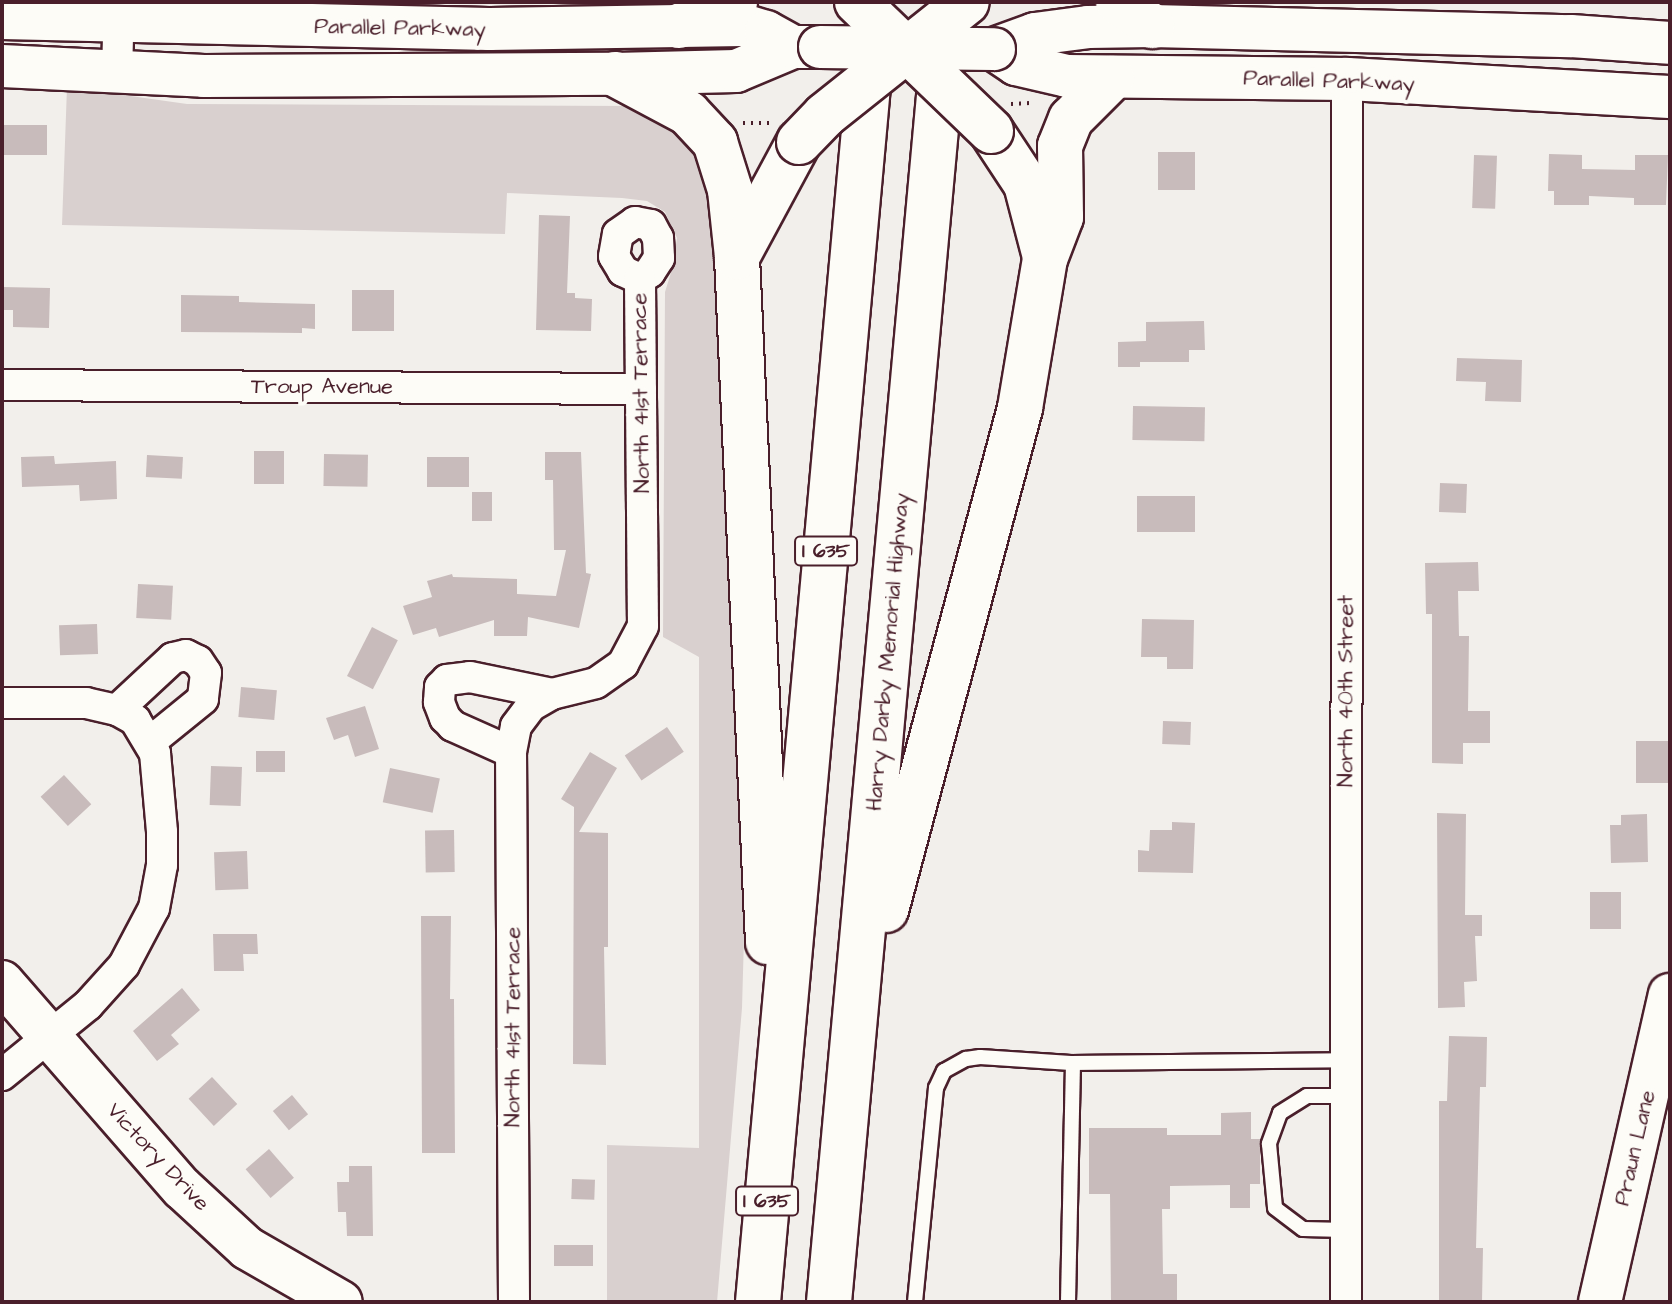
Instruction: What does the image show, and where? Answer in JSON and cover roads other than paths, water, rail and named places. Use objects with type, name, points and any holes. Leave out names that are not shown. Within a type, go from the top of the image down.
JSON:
[{"type":"highway","points":[[679,26],[735,2]]},
{"type":"highway","points":[[857,2],[906,48],[999,117],[1026,184],[1045,259]]},
{"type":"highway","name":"I 635","points":[[758,1302],[875,2]]},
{"type":"highway","name":"Harry Darby Memorial Highway","points":[[829,1302],[947,2]]},
{"type":"highway","points":[[737,257],[786,132],[825,115],[967,2]]},
{"type":"highway","points":[[615,74],[688,113],[715,142],[730,190],[737,257],[777,1100]]},
{"type":"highway","points":[[854,1028],[1020,408],[1045,259],[1061,217],[1060,146],[1071,119],[1112,78]]},
{"type":"main road","name":"Parallel Parkway","points":[[2,18],[118,12],[490,16],[679,26],[743,25],[807,47]]},
{"type":"main road","name":"Parallel Parkway","points":[[2,66],[204,76],[736,71],[807,47],[994,49],[1048,32],[1088,27],[1135,14],[1298,16],[1670,43]]},
{"type":"main road","name":"Parallel Parkway","points":[[994,49],[1016,64],[1067,76],[1347,79],[1670,97]]},
{"type":"main road","name":"Victory Drive","points":[[2,982],[182,1188],[247,1248],[341,1302]]},
{"type":"main road","name":"Praun Lane","points":[[1600,1302],[1670,995]]},
{"type":"street","points":[[117,73],[118,12]]},
{"type":"street","name":"North 40th Street","points":[[1346,1302],[1347,79]]},
{"type":"street","name":"North 41st Terrace","points":[[514,1302],[511,752],[516,726],[531,706],[552,694],[596,683],[623,664],[643,626],[640,279]]},
{"type":"street","name":"Troup Avenue","points":[[2,385],[641,389]]},
{"type":"street","points":[[186,655],[198,661],[206,673],[203,699],[134,724],[173,658],[186,655]]},
{"type":"street","name":"North 41st Terrace","points":[[511,752],[453,726],[445,718],[439,702],[440,687],[447,680],[470,677],[552,694]]},
{"type":"street","points":[[2,703],[86,703],[134,724],[155,753],[162,832],[162,865],[154,908],[124,965],[51,1037],[2,1075]]},
{"type":"lane","points":[[915,1302],[936,1088],[944,1071],[980,1057],[1073,1063],[1345,1060]]},
{"type":"lane","points":[[1068,1302],[1073,1063]]},
{"type":"lane","points":[[1345,1096],[1307,1096],[1289,1107],[1280,1113],[1269,1144],[1275,1208],[1303,1229],[1346,1230]]}]
